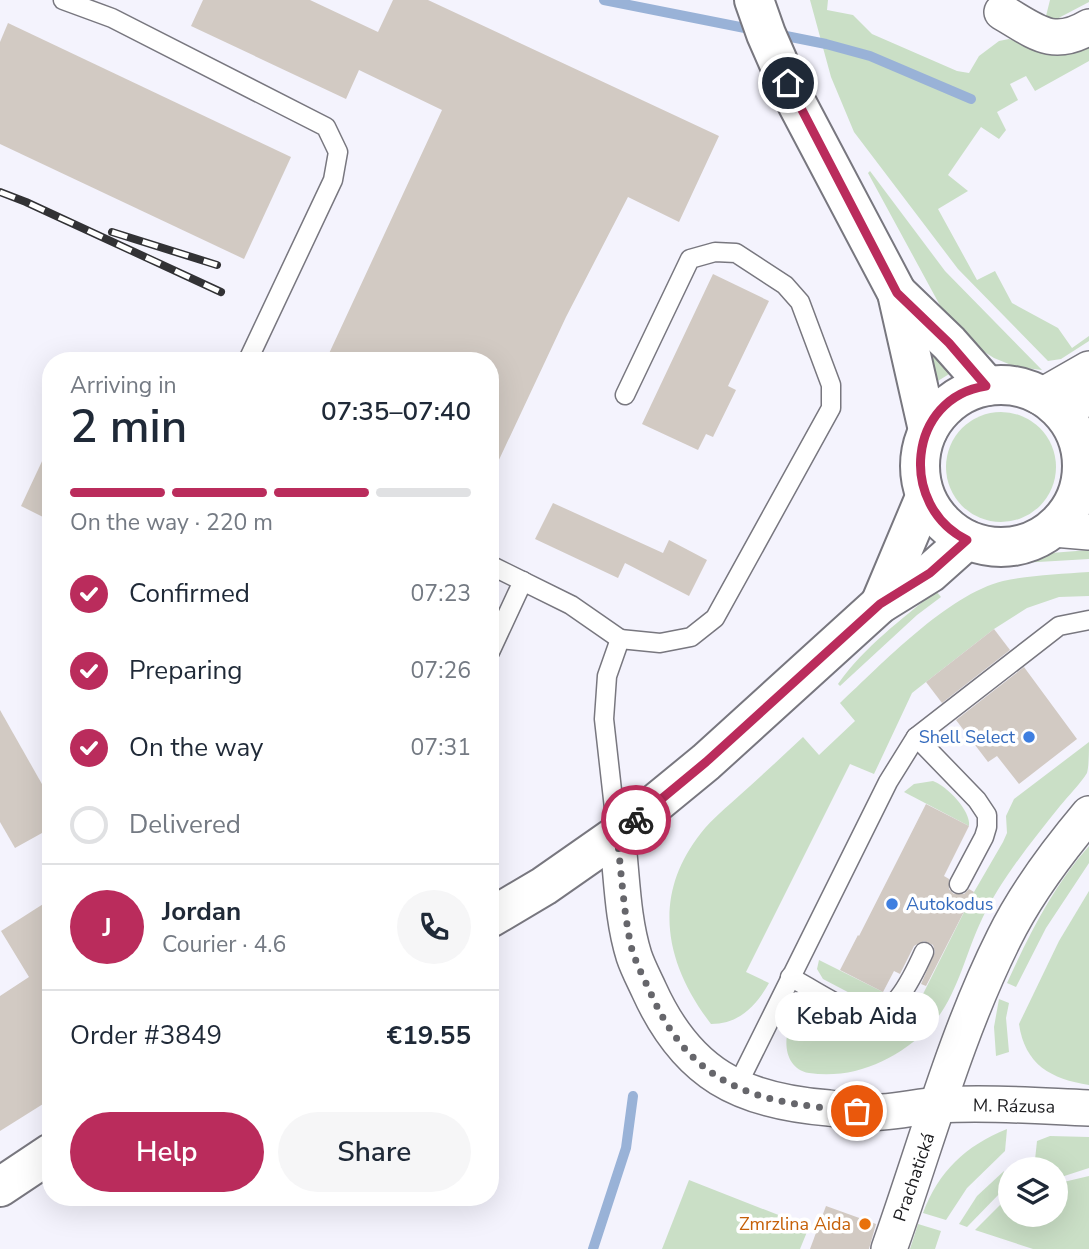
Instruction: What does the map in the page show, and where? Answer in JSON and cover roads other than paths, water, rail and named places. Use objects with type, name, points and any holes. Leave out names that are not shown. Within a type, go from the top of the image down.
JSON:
[{"type":"street","points":[[756,6],[794,98],[897,293],[929,430]]},
{"type":"street","points":[[1002,12],[1050,37],[1063,38],[1089,27]]},
{"type":"street","points":[[897,293],[949,343],[986,386]]},
{"type":"street","points":[[1053,408],[1089,369]]},
{"type":"street","points":[[1009,386],[1053,408],[1076,438],[1085,466],[1078,493],[1066,516],[1071,530],[1010,546],[986,545],[956,534],[939,519],[925,497],[920,462],[924,440],[929,430],[939,412],[953,398],[970,389],[1009,386]]},
{"type":"street","points":[[1053,408],[1089,387]]},
{"type":"street","points":[[880,604],[925,497]]},
{"type":"street","points":[[499,913],[544,886],[617,835],[706,762],[880,604],[930,573],[967,540]]},
{"type":"street","name":"Prachatická","points":[[890,1249],[967,1022],[1004,937],[1035,884],[1089,814]]},
{"type":"street","name":"M. Rázusa","points":[[617,835],[629,937],[635,958],[657,1007],[674,1034],[698,1063],[715,1076],[769,1099],[825,1108],[880,1112],[939,1105],[1089,1108]]},
{"type":"street","points":[[0,1187],[42,1159]]},
{"type":"lane","points":[[63,0],[112,18],[326,127],[338,152],[333,180],[252,352]]},
{"type":"lane","points":[[499,569],[572,605],[620,639],[660,643],[691,636],[715,618],[831,408],[831,385],[800,302],[785,285],[736,253],[715,252],[690,259],[625,395]]},
{"type":"lane","points":[[499,633],[523,581]]},
{"type":"lane","points":[[736,1087],[888,782],[916,737],[1059,626],[1089,620]]},
{"type":"lane","points":[[617,835],[604,719],[607,676],[620,639]]},
{"type":"lane","points":[[916,737],[977,800],[987,815],[984,837],[959,884]]},
{"type":"lane","points":[[790,977],[857,1014],[870,1017],[896,1004],[925,952]]},
{"type":"waterway","points":[[604,0],[755,30]]},
{"type":"waterway","points":[[776,34],[870,56],[971,99]]},
{"type":"waterway","points":[[593,1249],[626,1148],[633,1096]]},
{"type":"railway","points":[[0,192],[221,292]]},
{"type":"railway","points":[[112,232],[217,265]]},
{"type":"place","name":"Shell Select","points":[[1029,737]]},
{"type":"place","name":"Autokodus","points":[[892,904]]},
{"type":"place","name":"Kebab Aida","points":[[857,1111]]},
{"type":"place","name":"Zmrzlina Aida","points":[[865,1224]]}]
